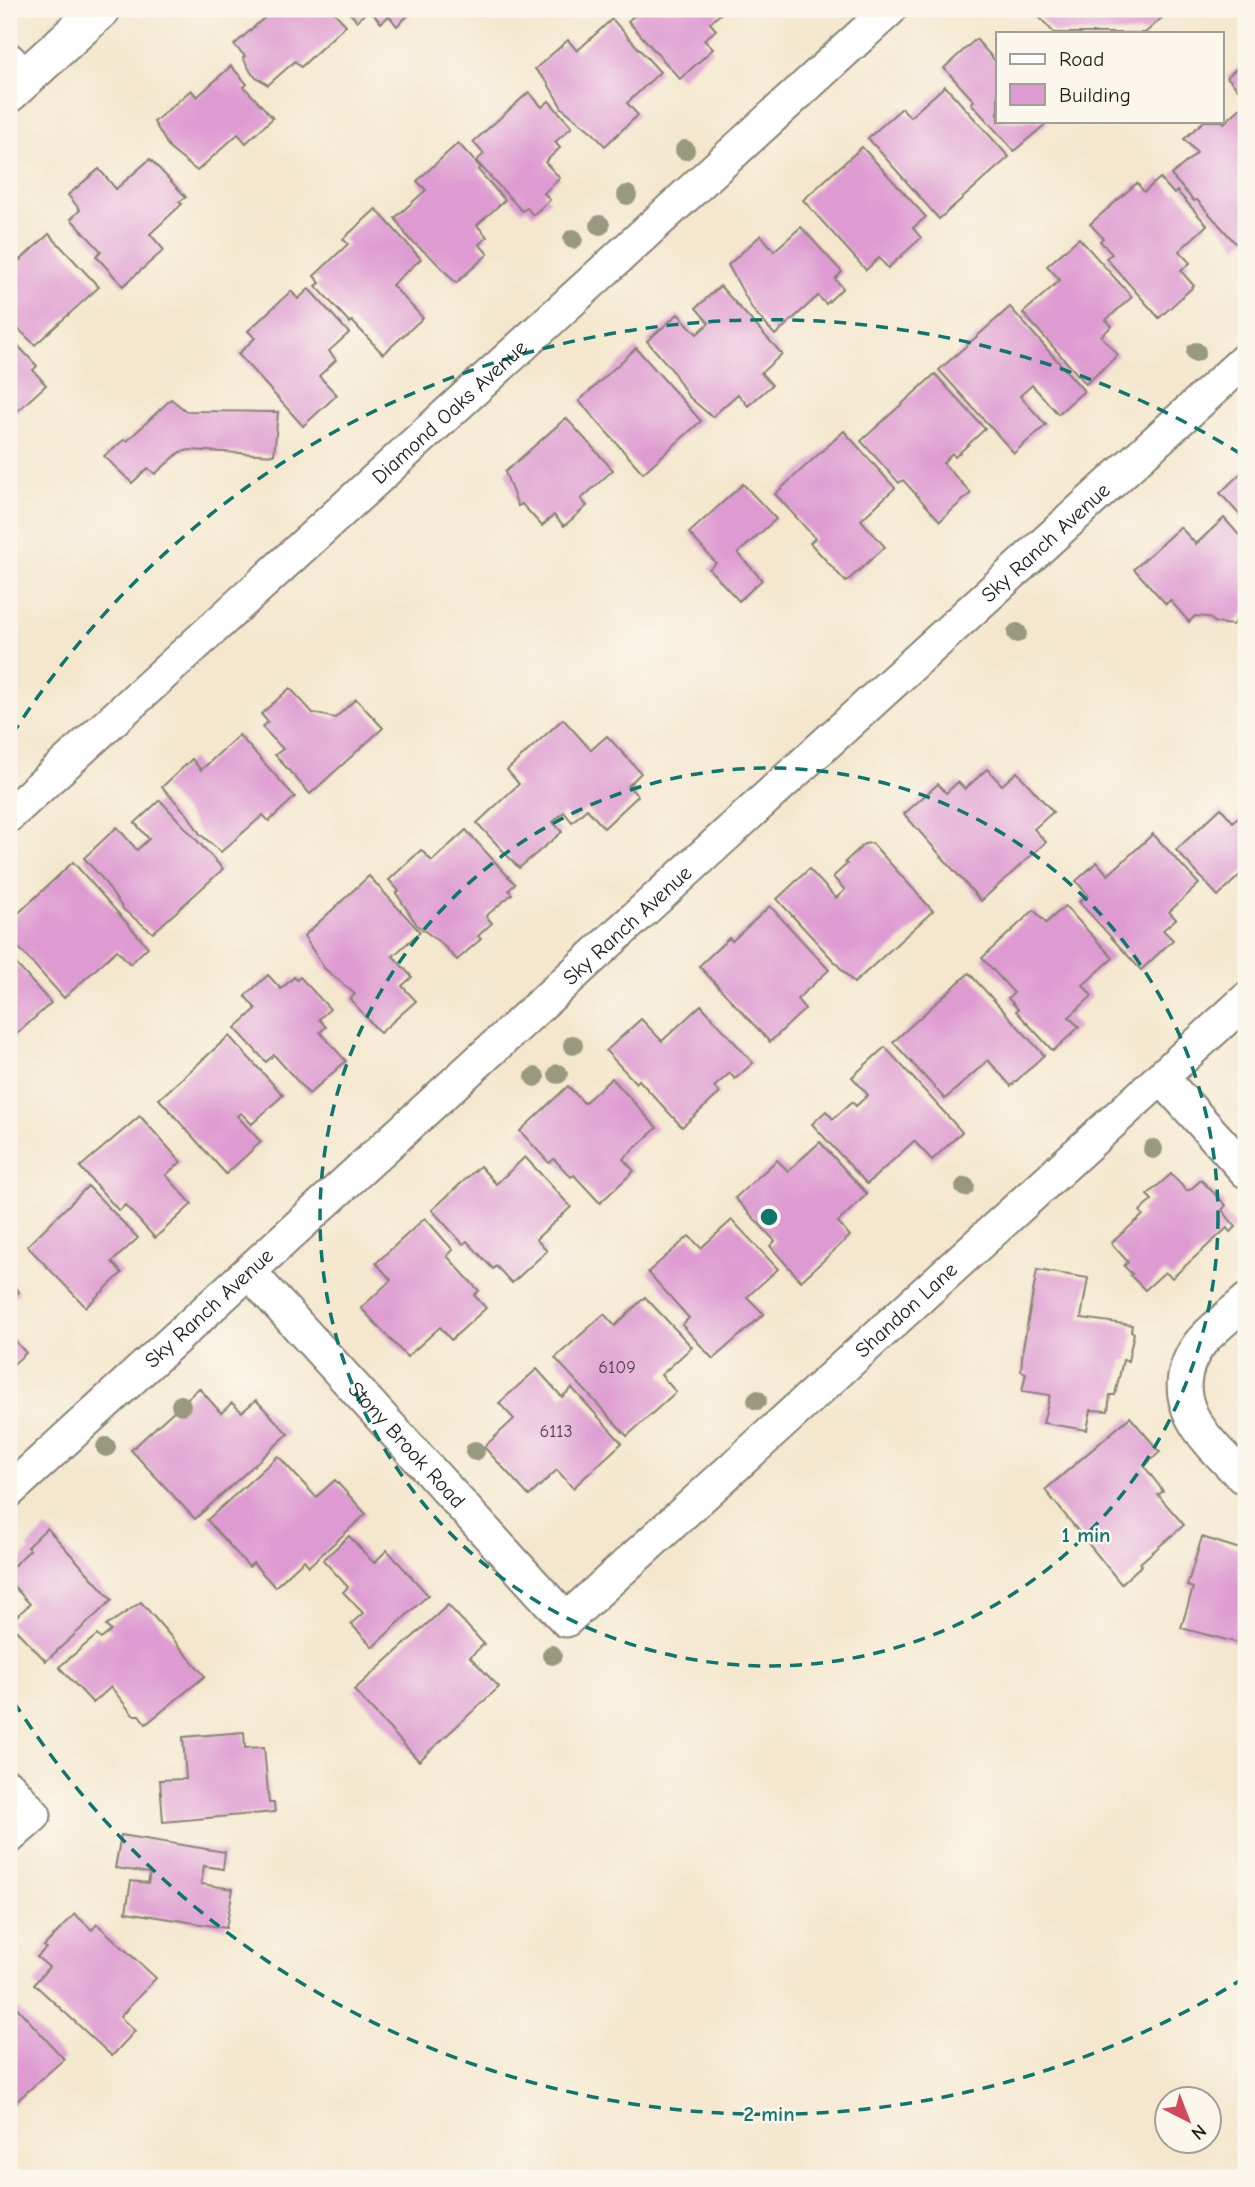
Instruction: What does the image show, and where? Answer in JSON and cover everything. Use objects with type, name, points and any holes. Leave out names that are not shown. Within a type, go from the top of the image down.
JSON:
[{"type":"street","points":[[14,77],[101,9]]},
{"type":"street","name":"Diamond Oaks Avenue","points":[[9,815],[890,9]]},
{"type":"street","name":"Sky Ranch Avenue","points":[[9,1491],[1246,359]]},
{"type":"street","name":"Shandon Lane","points":[[566,1620],[1246,1000]]},
{"type":"street","points":[[1161,1077],[1246,1171]]},
{"type":"street","name":"Stony Brook Road","points":[[249,1272],[566,1620]]},
{"type":"street","points":[[1246,1301],[1199,1345],[1187,1368],[1185,1393],[1191,1416],[1203,1436],[1246,1478]]},
{"type":"street","points":[[9,1787],[34,1815],[9,1837]]},
{"type":"building","points":[[274,9],[331,9],[346,25],[301,67],[295,61],[268,85],[252,74],[243,58],[245,56],[234,45]]},
{"type":"building","points":[[346,9],[369,9],[357,21]]},
{"type":"building","points":[[369,9],[415,9],[397,26],[389,16],[381,23]]},
{"type":"building","points":[[629,9],[726,9],[710,23],[716,30],[704,40],[713,49],[680,79],[628,21],[635,15]]},
{"type":"building","points":[[1032,9],[1158,9],[1164,16],[1146,32],[1053,32]]},
{"type":"building","points":[[612,19],[660,72],[627,103],[638,115],[605,146],[562,108],[547,82],[535,69],[568,40],[577,51]]},
{"type":"building","points":[[976,39],[996,62],[996,122],[1048,122],[1014,151],[944,68]]},
{"type":"building","points":[[1246,60],[1246,98],[1227,77]]},
{"type":"building","points":[[231,66],[247,84],[244,87],[273,118],[246,143],[238,134],[197,171],[170,149],[154,122],[191,90],[197,97]]},
{"type":"building","points":[[945,86],[1009,157],[939,219],[868,138],[902,108],[910,117]]},
{"type":"building","points":[[529,92],[542,107],[549,101],[572,127],[555,142],[560,148],[545,162],[560,178],[544,193],[550,200],[533,215],[527,208],[522,211],[476,161],[484,154],[473,142]]},
{"type":"building","points":[[1243,106],[1246,110],[1246,239],[1238,246],[1171,175],[1197,153],[1184,139],[1203,122],[1224,123]]},
{"type":"building","points":[[458,143],[505,200],[477,225],[487,237],[479,244],[488,254],[456,283],[409,239],[395,218],[426,190],[417,181]]},
{"type":"building","points":[[862,147],[926,217],[913,228],[921,238],[888,268],[879,258],[866,270],[803,200]]},
{"type":"building","points":[[150,159],[186,197],[150,234],[164,250],[123,286],[96,256],[101,251],[71,219],[80,210],[68,195],[99,169],[116,189]]},
{"type":"building","points":[[1160,178],[1174,194],[1177,191],[1207,225],[1179,251],[1190,263],[1181,271],[1194,286],[1159,318],[1106,258],[1112,254],[1100,241],[1103,238],[1090,224],[1137,183],[1144,192]]},
{"type":"building","points":[[376,209],[421,259],[392,285],[423,318],[383,354],[316,286],[320,283],[314,276],[348,244],[343,239]]},
{"type":"building","points":[[801,227],[842,272],[835,279],[843,288],[826,304],[818,296],[775,335],[753,310],[728,265],[761,235],[774,251]]},
{"type":"building","points":[[49,234],[99,287],[35,345],[9,320],[9,249],[20,260]]},
{"type":"building","points":[[1079,238],[1132,297],[1106,320],[1112,326],[1101,336],[1118,355],[1086,384],[1023,313],[1060,280],[1047,266]]},
{"type":"building","points":[[720,286],[782,354],[761,373],[772,385],[748,406],[738,394],[712,417],[688,396],[672,370],[647,341],[678,314],[697,334],[709,323],[696,308]]},
{"type":"building","points":[[309,289],[349,333],[329,351],[336,360],[319,376],[337,395],[303,426],[238,354],[255,338],[248,331],[291,291],[298,299]]},
{"type":"building","points":[[1010,307],[1084,391],[1058,414],[1032,385],[1020,396],[1046,425],[1014,453],[939,370]]},
{"type":"building","points":[[9,336],[37,366],[33,370],[46,385],[9,419]]},
{"type":"building","points":[[636,348],[701,421],[643,473],[579,401]]},
{"type":"building","points":[[935,374],[985,429],[955,457],[952,453],[943,463],[971,493],[940,521],[903,480],[899,483],[861,441]]},
{"type":"building","points":[[171,399],[186,411],[278,412],[274,455],[190,450],[180,452],[155,474],[148,468],[132,483],[104,456],[125,439],[127,441]]},
{"type":"building","points":[[566,418],[613,470],[581,499],[587,506],[564,526],[554,515],[542,526],[522,504],[518,506],[505,472]]},
{"type":"building","points":[[844,431],[895,488],[861,520],[885,547],[846,582],[810,543],[815,538],[775,494]]},
{"type":"building","points":[[1246,468],[1246,522],[1220,493]]},
{"type":"building","points":[[743,484],[776,519],[738,553],[762,580],[739,601],[709,569],[716,563],[689,533]]},
{"type":"building","points":[[1224,518],[1246,543],[1246,612],[1232,625],[1216,623],[1208,617],[1195,616],[1189,622],[1170,600],[1166,604],[1134,569],[1180,527],[1196,544]]},
{"type":"building","points":[[290,688],[313,713],[335,718],[356,699],[383,728],[310,794],[275,755],[283,749],[262,727],[268,722],[261,714]]},
{"type":"building","points":[[563,719],[591,750],[607,736],[641,773],[628,786],[638,796],[604,828],[587,809],[572,822],[564,812],[553,822],[562,832],[519,868],[477,823],[519,784],[507,770]]},
{"type":"building","points":[[239,735],[295,797],[269,821],[263,815],[221,852],[200,834],[188,815],[162,787],[192,759],[201,770]]},
{"type":"building","points":[[987,769],[1002,785],[1017,772],[1053,812],[1034,829],[1046,842],[981,901],[904,814],[938,784],[946,793],[958,782],[965,789]]},
{"type":"building","points":[[160,800],[223,869],[153,933],[124,910],[84,858],[117,827],[137,850],[149,839],[135,823]]},
{"type":"building","points":[[1221,808],[1233,822],[1246,809],[1246,869],[1218,896],[1176,850]]},
{"type":"building","points":[[466,830],[515,884],[509,890],[512,894],[486,916],[492,923],[478,936],[481,939],[457,960],[442,944],[417,925],[396,893],[399,891],[389,880],[421,850],[432,861]]},
{"type":"building","points":[[1153,834],[1199,884],[1169,912],[1176,919],[1163,930],[1173,940],[1141,970],[1079,902],[1088,895],[1076,881],[1097,862],[1108,875]]},
{"type":"building","points":[[872,843],[933,911],[854,983],[777,899],[809,869],[836,898],[845,890],[833,877],[864,844]]},
{"type":"building","points":[[73,862],[148,947],[130,964],[117,950],[64,998],[9,937],[9,922]]},
{"type":"building","points":[[369,876],[420,932],[393,956],[412,977],[402,986],[416,1001],[380,1033],[350,999],[355,994],[324,968],[304,936]]},
{"type":"building","points":[[770,906],[829,970],[797,999],[805,1009],[770,1042],[699,966],[729,938],[732,941]]},
{"type":"building","points":[[1065,906],[1113,958],[1083,985],[1092,996],[1069,1017],[1079,1027],[1053,1051],[1016,1011],[1018,1009],[1008,998],[1014,993],[982,958],[1034,910],[1046,923]]},
{"type":"building","points":[[9,956],[51,1003],[9,1041]]},
{"type":"building","points":[[969,973],[1044,1055],[1011,1086],[988,1060],[945,1099],[893,1042]]},
{"type":"building","points":[[268,975],[281,989],[294,977],[297,980],[300,977],[330,1009],[319,1019],[326,1027],[320,1032],[346,1061],[309,1094],[274,1055],[266,1062],[235,1028],[256,1009],[245,996]]},
{"type":"building","points":[[701,1005],[753,1063],[735,1079],[730,1073],[714,1087],[720,1093],[682,1127],[639,1080],[636,1083],[606,1051],[641,1019],[662,1041]]},
{"type":"building","points":[[229,1036],[283,1095],[252,1124],[241,1113],[237,1116],[261,1142],[226,1174],[159,1099]]},
{"type":"building","points":[[885,1047],[962,1132],[932,1160],[914,1141],[867,1184],[812,1124],[826,1111],[833,1119],[852,1102],[856,1106],[868,1095],[852,1077]]},
{"type":"building","points":[[612,1078],[657,1128],[623,1159],[634,1171],[600,1203],[574,1175],[571,1177],[554,1159],[549,1163],[520,1131],[568,1086],[584,1103]]},
{"type":"building","points":[[140,1116],[181,1162],[166,1175],[192,1204],[155,1238],[125,1205],[119,1211],[80,1167]]},
{"type":"building","points":[[820,1142],[867,1194],[838,1222],[850,1236],[801,1281],[770,1246],[775,1241],[735,1198],[777,1160],[788,1171]]},
{"type":"building","points":[[525,1157],[571,1207],[536,1239],[547,1251],[512,1283],[496,1266],[493,1269],[467,1241],[463,1244],[432,1210],[480,1166],[496,1184]]},
{"type":"building","points":[[1171,1174],[1186,1190],[1190,1190],[1201,1180],[1226,1205],[1222,1210],[1236,1227],[1230,1232],[1227,1228],[1172,1278],[1165,1272],[1145,1290],[1130,1275],[1132,1274],[1124,1266],[1128,1262],[1111,1243],[1143,1215],[1140,1211],[1152,1200],[1147,1195]]},
{"type":"building","points":[[88,1186],[138,1238],[112,1262],[122,1273],[86,1307],[27,1246]]},
{"type":"building","points":[[425,1218],[453,1250],[447,1256],[479,1291],[474,1295],[486,1308],[451,1340],[440,1327],[407,1357],[361,1308],[391,1280],[376,1263]]},
{"type":"building","points":[[732,1220],[778,1269],[747,1297],[764,1314],[713,1359],[682,1325],[689,1318],[648,1272],[689,1236],[701,1248]]},
{"type":"building","points":[[1037,1270],[1088,1278],[1081,1318],[1132,1325],[1131,1331],[1134,1333],[1128,1361],[1123,1360],[1115,1395],[1110,1395],[1108,1411],[1091,1410],[1087,1430],[1043,1423],[1050,1395],[1022,1391],[1026,1373],[1021,1371],[1023,1348]]},
{"type":"building","points":[[9,1281],[19,1292],[9,1302]]},
{"type":"building","points":[[645,1297],[692,1347],[661,1375],[676,1392],[627,1436],[555,1358],[604,1314],[615,1326]]},
{"type":"building","points":[[9,1334],[26,1353],[9,1368]]},
{"type":"building","points":[[537,1369],[562,1397],[572,1388],[622,1443],[573,1488],[557,1470],[529,1496],[484,1447],[514,1419],[499,1403]]},
{"type":"building","points":[[199,1388],[221,1413],[232,1403],[242,1412],[256,1400],[288,1434],[195,1519],[131,1450]]},
{"type":"building","points":[[1130,1417],[1160,1452],[1144,1466],[1163,1491],[1158,1495],[1184,1525],[1140,1563],[1142,1565],[1121,1584],[1045,1490]]},
{"type":"building","points":[[278,1456],[316,1497],[335,1480],[366,1514],[309,1566],[304,1560],[275,1587],[253,1563],[249,1567],[207,1520]]},
{"type":"building","points":[[47,1528],[112,1600],[46,1661],[9,1623],[30,1604],[9,1581],[9,1570],[30,1550],[27,1547]]},
{"type":"building","points":[[349,1536],[374,1563],[387,1550],[428,1595],[373,1647],[351,1624],[363,1613],[343,1592],[348,1587],[323,1560]]},
{"type":"building","points":[[1202,1537],[1246,1551],[1246,1645],[1181,1628],[1193,1588],[1187,1586]]},
{"type":"building","points":[[141,1602],[205,1676],[146,1724],[139,1715],[133,1715],[111,1687],[93,1703],[59,1667],[97,1635],[101,1639],[111,1631],[106,1626]]},
{"type":"building","points":[[448,1605],[484,1644],[470,1657],[499,1687],[419,1761],[354,1690]]},
{"type":"building","points":[[244,1732],[245,1748],[264,1747],[269,1803],[274,1803],[275,1812],[163,1822],[160,1780],[186,1779],[183,1737]]},
{"type":"building","points":[[121,1835],[225,1852],[223,1869],[204,1866],[201,1884],[233,1889],[226,1928],[126,1912],[131,1881],[148,1883],[150,1873],[115,1868]]},
{"type":"building","points":[[75,1914],[92,1930],[97,1924],[156,1978],[120,2017],[135,2031],[112,2056],[34,1984],[49,1967],[37,1957]]},
{"type":"building","points":[[9,1999],[64,2059],[9,2108]]}]
